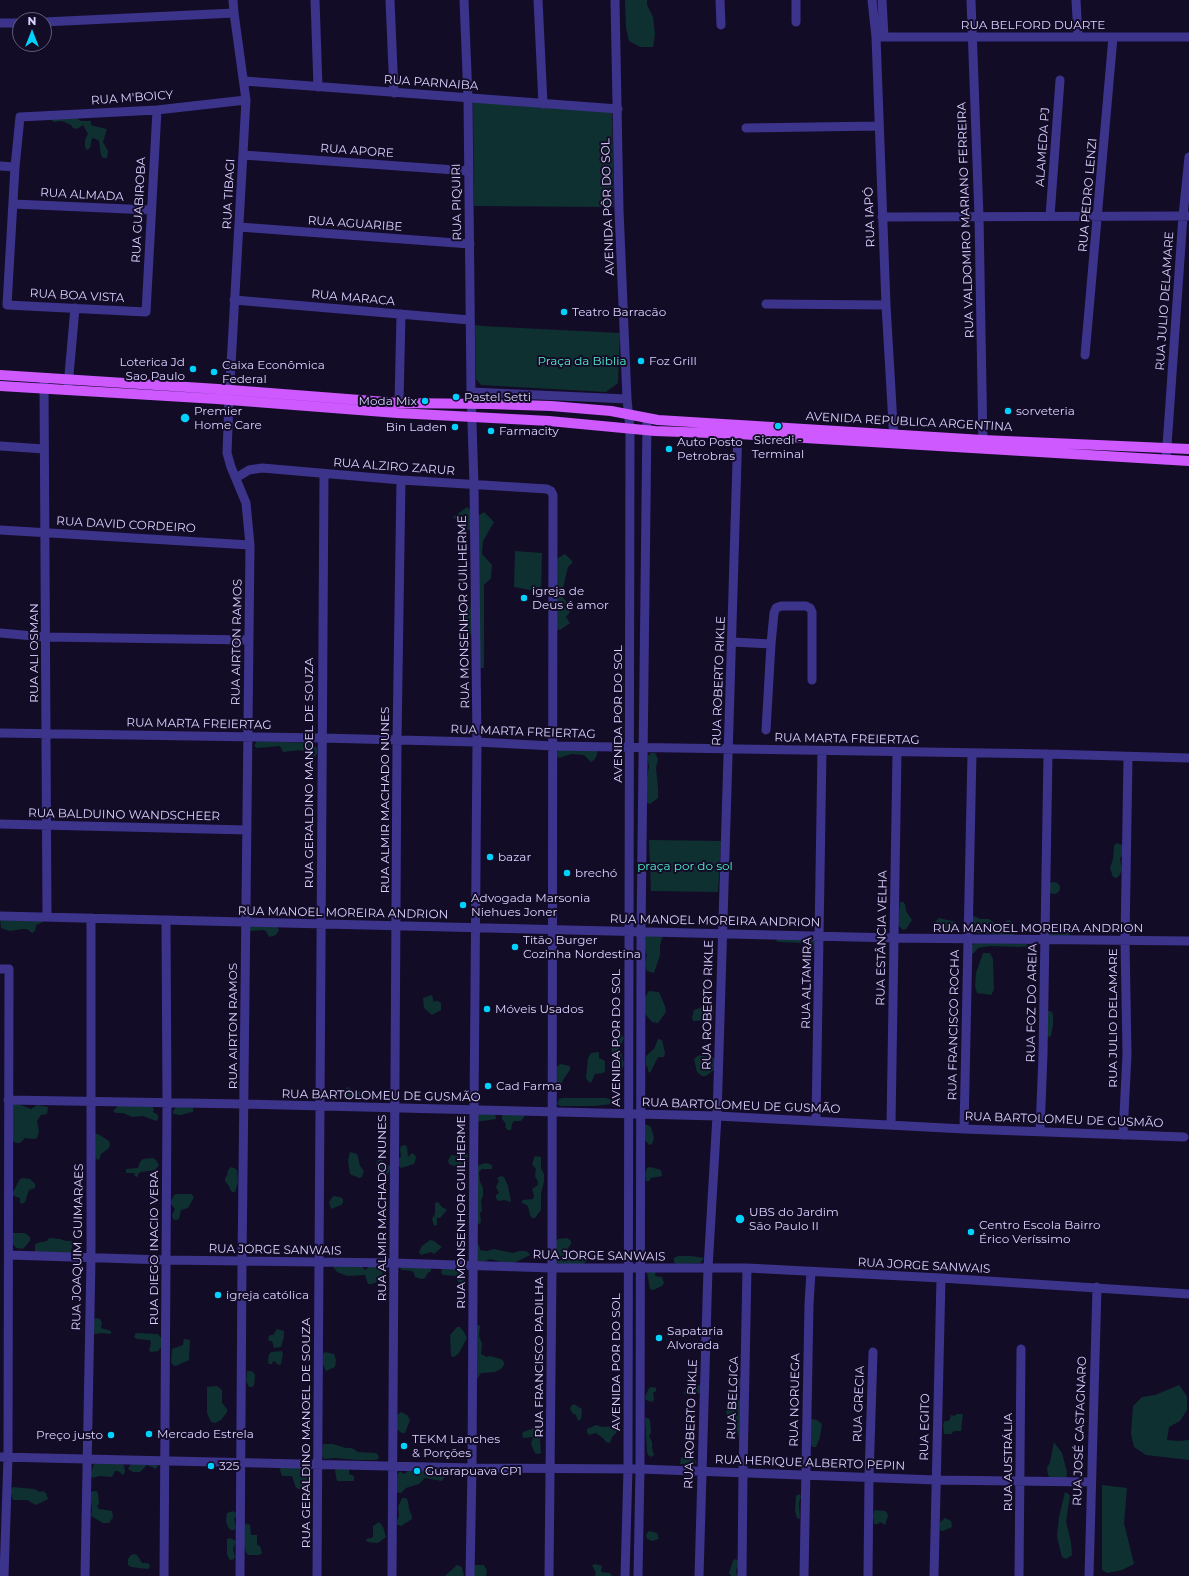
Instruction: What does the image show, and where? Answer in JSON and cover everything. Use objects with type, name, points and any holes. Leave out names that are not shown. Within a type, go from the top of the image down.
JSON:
[{"type":"main road","points":[[0,376],[44,379],[68,386]]},
{"type":"main road","points":[[0,386],[44,389],[68,386],[229,395]]},
{"type":"main road","name":"AVENIDA REPUBLICA ARGENTINA","points":[[229,395],[399,403],[551,406],[611,411],[647,419],[738,429],[983,445],[1189,461]]},
{"type":"main road","name":"AVENIDA REPUBLICA ARGENTINA","points":[[229,395],[396,413],[549,421],[630,429],[738,429]]},
{"type":"main road","name":"AVENIDA REPUBLICA ARGENTINA","points":[[983,445],[1189,449]]},
{"type":"street","name":"RUA TIBAGI","points":[[234,0],[234,13],[246,100],[234,300],[227,453],[236,478]]},
{"type":"street","points":[[315,0],[318,87]]},
{"type":"street","points":[[390,0],[394,93]]},
{"type":"street","name":"RUA PIQUIRI","points":[[464,0],[468,98],[472,417]]},
{"type":"street","points":[[538,0],[543,104]]},
{"type":"street","name":"AVENIDA PÔR DO SOL","points":[[615,0],[619,210],[627,399],[629,414]]},
{"type":"street","points":[[720,0],[721,24]]},
{"type":"street","points":[[796,0],[796,22]]},
{"type":"street","name":"RUA IAPÓ","points":[[872,0],[880,37]]},
{"type":"street","name":"RUA IAPÓ","points":[[882,0],[879,126],[886,304],[894,439]]},
{"type":"street","name":"RUA VALDOMIRO MARIANO FERREIRA","points":[[971,0],[979,216],[983,445]]},
{"type":"street","points":[[1076,0],[1078,37]]},
{"type":"street","points":[[52,22],[234,13]]},
{"type":"street","points":[[0,23],[12,23]]},
{"type":"street","name":"RUA BELFORD DUARTE","points":[[880,37],[1189,37]]},
{"type":"street","name":"RUA PEDRO LENZI","points":[[1085,355],[1113,37]]},
{"type":"street","name":"ALAMEDA PJ","points":[[1050,216],[1060,80]]},
{"type":"street","name":"RUA PARNAIBA","points":[[244,81],[618,109]]},
{"type":"street","name":"RUA M'BOICY","points":[[15,167],[20,118],[157,110],[246,100]]},
{"type":"street","name":"RUA GUABIROBA","points":[[146,312],[157,110]]},
{"type":"street","points":[[746,128],[879,126]]},
{"type":"street","name":"RUA APORE","points":[[243,155],[469,171]]},
{"type":"street","name":"RUA JULIO DELAMARE","points":[[1166,460],[1186,216],[1189,157]]},
{"type":"street","points":[[0,166],[15,167],[13,204]]},
{"type":"street","name":"RUA ALMADA","points":[[13,204],[151,210]]},
{"type":"street","name":"RUA BOA VISTA","points":[[13,204],[7,306],[146,312]]},
{"type":"street","points":[[882,217],[1186,216]]},
{"type":"street","name":"RUA AGUARIBE","points":[[239,227],[470,244]]},
{"type":"street","name":"RUA MARACA","points":[[234,300],[470,320]]},
{"type":"street","points":[[766,304],[886,304]]},
{"type":"street","points":[[68,386],[75,308]]},
{"type":"street","points":[[399,403],[401,314]]},
{"type":"street","name":"RUA ALI OSMAN","points":[[44,379],[47,916]]},
{"type":"street","points":[[471,392],[627,399]]},
{"type":"street","name":"AVENIDA POR DO SOL","points":[[625,1576],[628,1469],[630,748],[629,414]]},
{"type":"street","name":"RUA MONSENHOR GUILHERME","points":[[470,1576],[477,742],[472,417]]},
{"type":"street","name":"AVENIDA POR DO SOL","points":[[638,1576],[641,1269],[640,1114],[642,748],[647,419]]},
{"type":"street","name":"RUA ROBERTO RIKLE","points":[[699,1576],[708,1268],[717,1116],[738,429]]},
{"type":"street","points":[[0,446],[44,449]]},
{"type":"street","name":"RUA ALZIRO ZARUR","points":[[236,478],[249,470],[262,468],[401,480],[547,489],[551,491]]},
{"type":"street","name":"RUA GERALDINO MANOEL DE SOUZA","points":[[317,1576],[324,474]]},
{"type":"street","name":"RUA AIRTON RAMOS","points":[[236,478],[246,503],[250,545],[245,922],[240,1576]]},
{"type":"street","name":"RUA ALMIR MACHADO NUNES","points":[[392,1576],[391,1466],[394,1263],[397,740],[401,480]]},
{"type":"street","name":"RUA FRANCISCO PADILHA","points":[[549,1576],[552,1268],[553,746],[553,496],[551,491]]},
{"type":"street","name":"RUA DAVID CORDEIRO","points":[[0,530],[250,545]]},
{"type":"street","points":[[766,730],[771,644],[774,613],[776,608],[782,606],[806,606],[810,608],[812,612],[812,680]]},
{"type":"street","points":[[0,633],[45,637],[249,640]]},
{"type":"street","points":[[732,642],[771,644]]},
{"type":"street","name":"RUA MARTA FREIERTAG","points":[[0,733],[322,738],[630,748],[1048,754],[1189,758]]},
{"type":"street","name":"RUA ALTAMIRA","points":[[816,1121],[822,751]]},
{"type":"street","name":"RUA ESTÂNCIA VELHA","points":[[891,1124],[896,752]]},
{"type":"street","name":"RUA FRANCISCO ROCHA","points":[[964,1129],[972,753]]},
{"type":"street","name":"RUA FOZ DO AREIA","points":[[1040,1131],[1043,1054],[1048,754]]},
{"type":"street","name":"RUA JULIO DELAMARE","points":[[1123,1135],[1127,1054],[1125,940],[1128,757]]},
{"type":"street","name":"RUA BALDUINO WANDSCHEER","points":[[0,824],[247,830]]},
{"type":"street","name":"RUA MANOEL MOREIRA ANDRION","points":[[0,916],[894,938],[1189,941]]},
{"type":"street","name":"RUA JOAQUIM GUIMARAES","points":[[85,1576],[86,1459],[91,1258],[91,918]]},
{"type":"street","name":"RUA DIEGO INACIO VERA","points":[[164,1576],[167,1104],[166,920]]},
{"type":"street","points":[[4,1576],[4,1457],[9,1255],[5,969]]},
{"type":"street","name":"RUA BARTOLOMEU DE GUSMÃO","points":[[8,1100],[167,1104],[244,1104],[717,1116],[964,1129],[1184,1137]]},
{"type":"street","name":"RUA JORGE SANWAIS","points":[[9,1255],[242,1262],[394,1263],[552,1268],[748,1268],[1097,1287],[1189,1294]]},
{"type":"street","name":"RUA BELGICA","points":[[742,1576],[748,1268]]},
{"type":"street","name":"RUA NORUEGA","points":[[804,1576],[809,1304],[811,1272]]},
{"type":"street","name":"RUA EGITO","points":[[934,1576],[941,1278]]},
{"type":"street","name":"RUA JOSÉ CASTAGNARO","points":[[1089,1576],[1090,1482],[1097,1287]]},
{"type":"street","name":"RUA AUSTRÁLIA","points":[[1019,1576],[1021,1349]]},
{"type":"street","name":"RUA GRECIA","points":[[868,1576],[869,1477],[873,1352]]},
{"type":"street","name":"RUA HERIQUE ALBERTO PEPIN","points":[[4,1457],[472,1468],[628,1469],[936,1480],[1090,1482]]},
{"type":"green space","points":[[625,0],[647,0],[647,5],[653,17],[655,34],[653,47],[640,47],[629,41],[626,28]]},
{"type":"green space","points":[[473,102],[612,112],[614,207],[474,206]]},
{"type":"green space","points":[[50,117],[75,117],[81,121],[91,121],[91,125],[107,129],[103,142],[108,151],[107,158],[103,158],[101,155],[99,141],[96,139],[92,138],[90,148],[87,150],[85,147],[85,140],[88,134],[83,125],[77,129],[62,121],[54,122]]},
{"type":"green space","name":"Praça da Biblia","points":[[475,325],[620,333],[618,383],[606,392],[481,385],[476,379]]},
{"type":"green space","points":[[467,507],[478,516],[484,512],[494,522],[483,541],[482,554],[492,565],[491,578],[484,585],[484,668],[472,668],[473,636],[459,622],[459,609],[470,610],[473,577],[472,533],[453,517]]},
{"type":"green space","points":[[515,551],[542,553],[541,592],[514,587]]},
{"type":"green space","points":[[565,554],[573,562],[568,567],[561,596],[566,601],[570,612],[566,617],[570,623],[560,630],[552,628],[553,596],[548,593],[549,574],[558,558]]},
{"type":"green space","points":[[257,741],[312,743],[317,748],[317,754],[313,759],[306,752],[300,750],[283,752],[280,746],[257,748],[254,746]]},
{"type":"green space","points":[[559,749],[597,751],[597,755],[591,762],[584,755],[571,754],[559,758],[556,755]]},
{"type":"green space","points":[[651,753],[655,753],[658,759],[656,768],[658,798],[650,804],[647,803],[646,783],[649,766],[647,757]]},
{"type":"green space","name":"praça por do sol","points":[[649,840],[721,841],[718,892],[651,891]]},
{"type":"green space","points":[[1116,843],[1123,845],[1123,855],[1120,858],[1122,870],[1116,878],[1113,877],[1110,868],[1113,859],[1114,846]]},
{"type":"green space","points":[[1052,882],[1056,882],[1060,888],[1056,894],[1052,894],[1048,890],[1048,886]]},
{"type":"green space","points":[[900,902],[905,904],[906,911],[912,920],[906,929],[903,930],[898,925]]},
{"type":"green space","points":[[974,916],[980,919],[989,919],[996,924],[1002,924],[1008,920],[1011,921],[1015,933],[1013,936],[976,933],[971,928],[970,917]]},
{"type":"green space","points":[[0,918],[43,919],[43,922],[36,925],[35,931],[32,933],[27,929],[10,931],[1,928]]},
{"type":"green space","points":[[939,918],[956,922],[958,928],[953,932],[939,931],[934,925]]},
{"type":"green space","points":[[1054,924],[1072,928],[1072,934],[1051,936],[1048,933],[1049,927]]},
{"type":"green space","points":[[250,925],[277,927],[279,930],[276,935],[269,937],[266,931],[263,930],[250,931]]},
{"type":"green space","points":[[647,934],[663,935],[660,945],[660,955],[654,973],[647,971],[645,965],[647,955],[644,946],[645,937]]},
{"type":"green space","points":[[778,938],[813,939],[815,941],[815,945],[813,952],[810,952],[803,943],[779,942],[776,941]]},
{"type":"green space","points":[[977,942],[1026,944],[1029,946],[991,946],[978,948],[974,953],[970,954],[971,946]]},
{"type":"green space","points":[[983,953],[990,953],[993,959],[994,990],[991,995],[977,993],[975,986],[976,973]]},
{"type":"green space","points":[[649,991],[659,992],[665,1006],[666,1012],[658,1023],[652,1022],[645,1014],[645,997]]},
{"type":"green space","points":[[432,995],[434,1003],[435,1001],[438,1001],[441,1003],[441,1010],[432,1015],[424,1008],[423,998]]},
{"type":"green space","points":[[705,1000],[712,1000],[714,1013],[707,1020],[693,1021],[692,1018],[694,1010],[700,1008]]},
{"type":"green space","points":[[1046,1012],[1052,1012],[1053,1025],[1051,1036],[1048,1037],[1045,1035]]},
{"type":"green space","points":[[618,1035],[622,1035],[624,1038],[620,1048],[624,1064],[620,1074],[615,1070],[611,1047],[611,1044]]},
{"type":"green space","points":[[658,1039],[662,1040],[665,1053],[664,1057],[658,1057],[650,1073],[646,1065],[646,1056],[654,1049]]},
{"type":"green space","points":[[599,1052],[599,1058],[605,1061],[605,1071],[603,1073],[595,1074],[591,1083],[586,1078],[588,1058],[591,1053]]},
{"type":"green space","points":[[699,1055],[716,1060],[714,1070],[706,1076],[702,1076],[697,1072],[694,1059]]},
{"type":"green space","points":[[560,1064],[570,1066],[570,1070],[560,1085],[556,1084],[555,1068]]},
{"type":"green space","points":[[348,1087],[354,1091],[364,1092],[365,1096],[329,1100],[328,1096],[330,1094],[343,1095],[345,1089]]},
{"type":"green space","points":[[606,1098],[612,1100],[612,1104],[595,1106],[560,1106],[557,1104],[559,1099]]},
{"type":"green space","points":[[14,1104],[31,1109],[37,1105],[48,1107],[47,1114],[41,1115],[37,1121],[39,1131],[37,1138],[25,1138],[20,1143],[11,1141],[11,1105]]},
{"type":"green space","points":[[118,1106],[152,1106],[154,1109],[153,1112],[158,1115],[158,1119],[156,1121],[143,1116],[132,1117],[123,1113],[116,1113],[113,1111]]},
{"type":"green space","points":[[177,1106],[193,1106],[193,1112],[180,1115],[173,1114],[173,1111]]},
{"type":"green space","points":[[495,1112],[496,1119],[476,1122],[478,1113]]},
{"type":"green space","points":[[522,1113],[525,1116],[521,1121],[514,1121],[511,1130],[508,1130],[505,1127],[506,1124],[502,1119],[502,1115]]},
{"type":"green space","points":[[645,1124],[651,1127],[654,1138],[652,1144],[649,1145],[645,1140]]},
{"type":"green space","points":[[95,1134],[98,1134],[109,1141],[110,1144],[109,1148],[101,1154],[99,1160],[93,1158]]},
{"type":"green space","points":[[405,1145],[407,1147],[408,1157],[412,1153],[416,1158],[414,1164],[401,1168],[398,1165],[401,1156],[400,1149],[401,1146]]},
{"type":"green space","points":[[461,1149],[468,1154],[465,1167],[462,1169],[449,1164],[448,1161],[451,1155],[457,1156],[460,1154],[459,1151]]},
{"type":"green space","points":[[350,1152],[357,1154],[360,1166],[364,1171],[362,1177],[359,1178],[350,1174],[348,1161]]},
{"type":"green space","points":[[535,1156],[541,1157],[541,1168],[544,1174],[544,1181],[541,1193],[541,1210],[535,1218],[532,1218],[528,1206],[521,1202],[523,1200],[533,1199],[534,1195],[532,1189],[538,1185],[535,1176],[536,1169],[532,1164]]},
{"type":"green space","points":[[153,1158],[159,1165],[155,1170],[141,1172],[138,1174],[138,1177],[135,1176],[134,1173],[126,1173],[126,1169],[138,1168],[143,1159]]},
{"type":"green space","points":[[382,1158],[383,1162],[391,1167],[389,1173],[386,1175],[379,1174],[377,1172],[376,1165],[378,1159]]},
{"type":"green space","points":[[486,1163],[492,1165],[492,1169],[482,1169],[479,1172],[483,1195],[481,1201],[482,1211],[480,1213],[481,1223],[478,1224],[475,1223],[477,1168],[479,1165]]},
{"type":"green space","points":[[231,1167],[237,1170],[238,1182],[235,1192],[232,1192],[225,1181],[228,1170]]},
{"type":"green space","points":[[650,1167],[661,1170],[662,1176],[651,1178],[649,1181],[646,1181],[645,1174],[647,1168]]},
{"type":"green space","points":[[501,1176],[504,1177],[508,1186],[511,1202],[504,1200],[498,1201],[496,1198],[496,1195],[499,1193],[496,1187],[499,1181],[497,1178]]},
{"type":"green space","points":[[20,1179],[30,1179],[35,1184],[35,1188],[29,1190],[25,1202],[22,1204],[20,1202],[20,1198],[12,1194]]},
{"type":"green space","points":[[191,1194],[194,1197],[188,1208],[181,1210],[179,1219],[176,1220],[173,1219],[172,1215],[175,1209],[171,1204],[171,1201],[174,1195]]},
{"type":"green space","points":[[333,1196],[343,1199],[343,1203],[331,1209],[329,1202]]},
{"type":"green space","points":[[438,1202],[447,1210],[440,1218],[437,1218],[437,1225],[434,1226],[432,1219],[435,1214],[435,1203]]},
{"type":"green space","points":[[458,1217],[464,1219],[466,1222],[462,1238],[459,1240],[457,1238],[456,1220]]},
{"type":"green space","points":[[11,1233],[25,1233],[30,1237],[30,1241],[23,1249],[16,1248],[12,1243]]},
{"type":"green space","points":[[49,1238],[72,1241],[73,1244],[70,1254],[35,1252],[35,1245],[37,1243],[47,1241]]},
{"type":"green space","points":[[567,1238],[571,1241],[568,1248],[568,1253],[570,1256],[574,1256],[579,1250],[592,1252],[593,1257],[583,1264],[556,1266],[554,1243],[558,1239]]},
{"type":"green space","points":[[430,1240],[442,1247],[434,1254],[431,1252],[421,1255],[419,1252],[422,1246]]},
{"type":"green space","points":[[476,1245],[479,1245],[480,1250],[487,1251],[494,1249],[513,1253],[525,1251],[530,1255],[514,1263],[504,1263],[490,1259],[484,1262],[477,1261]]},
{"type":"green space","points":[[678,1256],[704,1258],[700,1263],[677,1264],[674,1262],[674,1258]]},
{"type":"green space","points":[[336,1263],[360,1265],[365,1270],[370,1266],[380,1267],[383,1272],[381,1278],[375,1283],[368,1284],[365,1275],[347,1276],[337,1272],[333,1267]]},
{"type":"green space","points":[[443,1266],[459,1269],[465,1273],[463,1292],[460,1291],[461,1285],[456,1279],[456,1276],[443,1275],[441,1272]]},
{"type":"green space","points":[[400,1267],[431,1267],[431,1271],[425,1278],[422,1279],[415,1277],[412,1271],[401,1270]]},
{"type":"green space","points":[[656,1271],[655,1276],[662,1277],[664,1283],[662,1286],[653,1290],[650,1289],[647,1272]]},
{"type":"green space","points":[[96,1318],[100,1319],[102,1322],[101,1328],[111,1331],[111,1334],[92,1333],[93,1320]]},
{"type":"green space","points":[[476,1324],[480,1326],[479,1336],[482,1344],[481,1354],[487,1357],[490,1356],[501,1359],[504,1362],[501,1369],[495,1372],[481,1373],[477,1379],[476,1379]]},
{"type":"green space","points":[[457,1327],[460,1327],[467,1338],[459,1353],[454,1357],[451,1356],[450,1335]]},
{"type":"green space","points":[[277,1329],[284,1331],[284,1337],[281,1347],[274,1348],[272,1341],[269,1341],[268,1338],[270,1335],[273,1335]]},
{"type":"green space","points":[[136,1333],[158,1334],[162,1339],[162,1346],[158,1351],[151,1352],[149,1350],[151,1343],[150,1340],[137,1339],[134,1337]]},
{"type":"green space","points":[[184,1339],[190,1340],[189,1360],[176,1366],[173,1365],[171,1362],[172,1349],[183,1345]]},
{"type":"green space","points":[[282,1351],[283,1354],[281,1364],[278,1365],[273,1361],[272,1364],[269,1364],[269,1354],[271,1352]]},
{"type":"green space","points":[[325,1352],[334,1354],[336,1360],[335,1367],[326,1371],[323,1365],[323,1354]]},
{"type":"green space","points":[[247,1371],[253,1372],[255,1375],[254,1385],[252,1387],[249,1387],[246,1381]]},
{"type":"green space","points":[[741,1378],[739,1437],[735,1425],[734,1415],[727,1415],[726,1412],[729,1406],[740,1399],[740,1389],[737,1380]]},
{"type":"green space","points":[[689,1385],[700,1385],[702,1390],[700,1393],[691,1395],[684,1394],[686,1387]]},
{"type":"green space","points":[[1179,1385],[1187,1396],[1187,1410],[1180,1421],[1169,1427],[1167,1440],[1189,1440],[1189,1460],[1146,1455],[1134,1447],[1131,1434],[1133,1406],[1142,1397],[1155,1395]]},
{"type":"green space","points":[[217,1386],[222,1390],[222,1403],[227,1409],[227,1412],[221,1420],[215,1423],[211,1422],[207,1413],[207,1387]]},
{"type":"green space","points":[[649,1388],[656,1388],[656,1391],[653,1393],[654,1400],[652,1402],[646,1400],[645,1397]]},
{"type":"green space","points":[[574,1404],[582,1409],[581,1419],[578,1421],[576,1415],[573,1414],[570,1409]]},
{"type":"green space","points":[[401,1412],[407,1415],[410,1420],[405,1433],[402,1433],[396,1429],[396,1416]]},
{"type":"green space","points":[[957,1414],[963,1414],[961,1431],[954,1431],[951,1434],[944,1434],[943,1424],[945,1421],[949,1421],[951,1415],[954,1416]]},
{"type":"green space","points":[[645,1418],[650,1420],[651,1433],[649,1436],[652,1442],[654,1455],[651,1457],[647,1452]]},
{"type":"green space","points":[[811,1419],[817,1420],[822,1424],[820,1437],[816,1447],[810,1445]]},
{"type":"green space","points":[[596,1425],[602,1427],[615,1426],[617,1428],[617,1432],[612,1437],[610,1443],[606,1442],[596,1433],[589,1435],[587,1429]]},
{"type":"green space","points":[[534,1426],[540,1427],[541,1430],[541,1453],[538,1454],[535,1453],[531,1444],[533,1437],[523,1438],[522,1435],[523,1432],[532,1429]]},
{"type":"green space","points":[[1054,1442],[1062,1453],[1067,1472],[1066,1478],[1053,1480],[1048,1475],[1047,1468],[1050,1462]]},
{"type":"green space","points":[[323,1444],[333,1444],[346,1448],[352,1448],[358,1452],[376,1453],[379,1458],[376,1460],[324,1459],[322,1456]]},
{"type":"green space","points":[[681,1458],[694,1458],[697,1463],[694,1465],[680,1464]]},
{"type":"green space","points":[[97,1462],[124,1465],[125,1472],[123,1475],[118,1471],[115,1471],[112,1477],[99,1476],[93,1478],[91,1473],[94,1464]]},
{"type":"green space","points":[[131,1463],[156,1463],[158,1466],[156,1469],[147,1465],[140,1472],[133,1472],[128,1469]]},
{"type":"green space","points":[[281,1467],[305,1468],[307,1471],[307,1482],[305,1488],[302,1490],[296,1488],[292,1476],[282,1476],[280,1470]]},
{"type":"green space","points":[[337,1467],[349,1469],[349,1474],[354,1476],[354,1481],[337,1481],[335,1471]]},
{"type":"green space","points":[[409,1470],[443,1470],[445,1472],[445,1476],[442,1481],[425,1478],[419,1484],[406,1488],[401,1493],[395,1492],[395,1482],[398,1473],[401,1472],[404,1474]]},
{"type":"green space","points":[[1102,1485],[1127,1488],[1124,1523],[1134,1564],[1122,1570],[1107,1573],[1102,1570]]},
{"type":"green space","points":[[13,1487],[34,1489],[40,1492],[43,1491],[46,1493],[48,1499],[36,1505],[27,1500],[13,1500],[10,1490]]},
{"type":"green space","points":[[97,1491],[98,1494],[99,1504],[97,1506],[99,1509],[112,1511],[113,1517],[109,1523],[103,1523],[91,1516],[92,1510],[90,1493]]},
{"type":"green space","points":[[1065,1492],[1070,1495],[1066,1522],[1071,1542],[1072,1555],[1066,1559],[1062,1557],[1057,1537],[1059,1517]]},
{"type":"green space","points":[[799,1494],[801,1496],[799,1503],[800,1519],[797,1518],[795,1511],[796,1496]]},
{"type":"green space","points":[[402,1498],[406,1498],[408,1501],[412,1519],[401,1526],[396,1523],[399,1516],[398,1507]]},
{"type":"green space","points":[[875,1510],[885,1511],[887,1513],[888,1516],[885,1525],[880,1522],[878,1524],[874,1524],[873,1514]]},
{"type":"green space","points":[[233,1511],[236,1513],[234,1519],[236,1528],[231,1530],[226,1521],[227,1513]]},
{"type":"green space","points":[[945,1518],[951,1521],[952,1527],[943,1531],[940,1530],[939,1523]]},
{"type":"green space","points":[[379,1522],[383,1527],[386,1537],[378,1543],[367,1542],[366,1539],[372,1538],[373,1536],[373,1526]]},
{"type":"green space","points":[[244,1523],[250,1525],[251,1535],[257,1535],[257,1545],[260,1546],[262,1553],[259,1555],[248,1555],[246,1552],[244,1545]]},
{"type":"green space","points":[[649,1531],[657,1533],[659,1539],[652,1541],[647,1539],[646,1534]]},
{"type":"green space","points":[[230,1538],[236,1541],[233,1550],[235,1556],[234,1559],[230,1560],[227,1555],[227,1539]]},
{"type":"green space","points":[[134,1554],[137,1555],[142,1563],[148,1563],[150,1566],[148,1569],[131,1567],[128,1565],[128,1559]]},
{"type":"green space","points":[[735,1559],[738,1560],[739,1564],[736,1570],[737,1576],[731,1576],[729,1573]]},
{"type":"green space","points":[[596,1564],[602,1566],[601,1572],[610,1573],[612,1576],[595,1576],[596,1573],[592,1565]]},
{"type":"green space","points":[[457,1565],[462,1568],[464,1576],[445,1576]]},
{"type":"green space","points":[[474,1565],[484,1565],[487,1571],[486,1576],[471,1576]]},
{"type":"place","name":"Teatro Barracão","points":[[564,312]]},
{"type":"place","name":"Foz Grill","points":[[641,361]]},
{"type":"place","name":"Loterica Jd Sao Paulo","points":[[193,369]]},
{"type":"place","name":"Caixa Econômica Federal","points":[[214,372]]},
{"type":"place","name":"Pastel Setti","points":[[456,397]]},
{"type":"place","name":"Moda Mix","points":[[425,401]]},
{"type":"place","name":"sorveteria","points":[[1008,411]]},
{"type":"place","name":"Premier Home Care","points":[[185,418]]},
{"type":"place","name":"Sicredi - Terminal","points":[[778,426]]},
{"type":"place","name":"Bin Laden","points":[[455,427]]},
{"type":"place","name":"Farmacity","points":[[491,431]]},
{"type":"place","name":"Auto Posto Petrobras","points":[[669,449]]},
{"type":"place","name":"igreja de Deus é amor","points":[[524,598]]},
{"type":"place","name":"bazar","points":[[490,857]]},
{"type":"place","name":"brechó","points":[[567,873]]},
{"type":"place","name":"Advogada Marsonia Niehues Joner","points":[[463,905]]},
{"type":"place","name":"Titão Burger Cozinha Nordestina","points":[[515,947]]},
{"type":"place","name":"Móveis Usados","points":[[487,1009]]},
{"type":"place","name":"Cad Farma","points":[[488,1086]]},
{"type":"place","name":"UBS do Jardim São Paulo II","points":[[740,1219]]},
{"type":"place","name":"Centro Escola Bairro Érico Veríssimo","points":[[971,1232]]},
{"type":"place","name":"igreja católica","points":[[218,1295]]},
{"type":"place","name":"Sapataria Alvorada","points":[[659,1338]]},
{"type":"place","name":"Mercado Estrela","points":[[149,1434]]},
{"type":"place","name":"Preço justo","points":[[111,1435]]},
{"type":"place","name":"TEKM Lanches & Porções","points":[[404,1446]]},
{"type":"place","name":"325","points":[[211,1466]]},
{"type":"place","name":"Guarapuava CP1","points":[[417,1471]]}]
